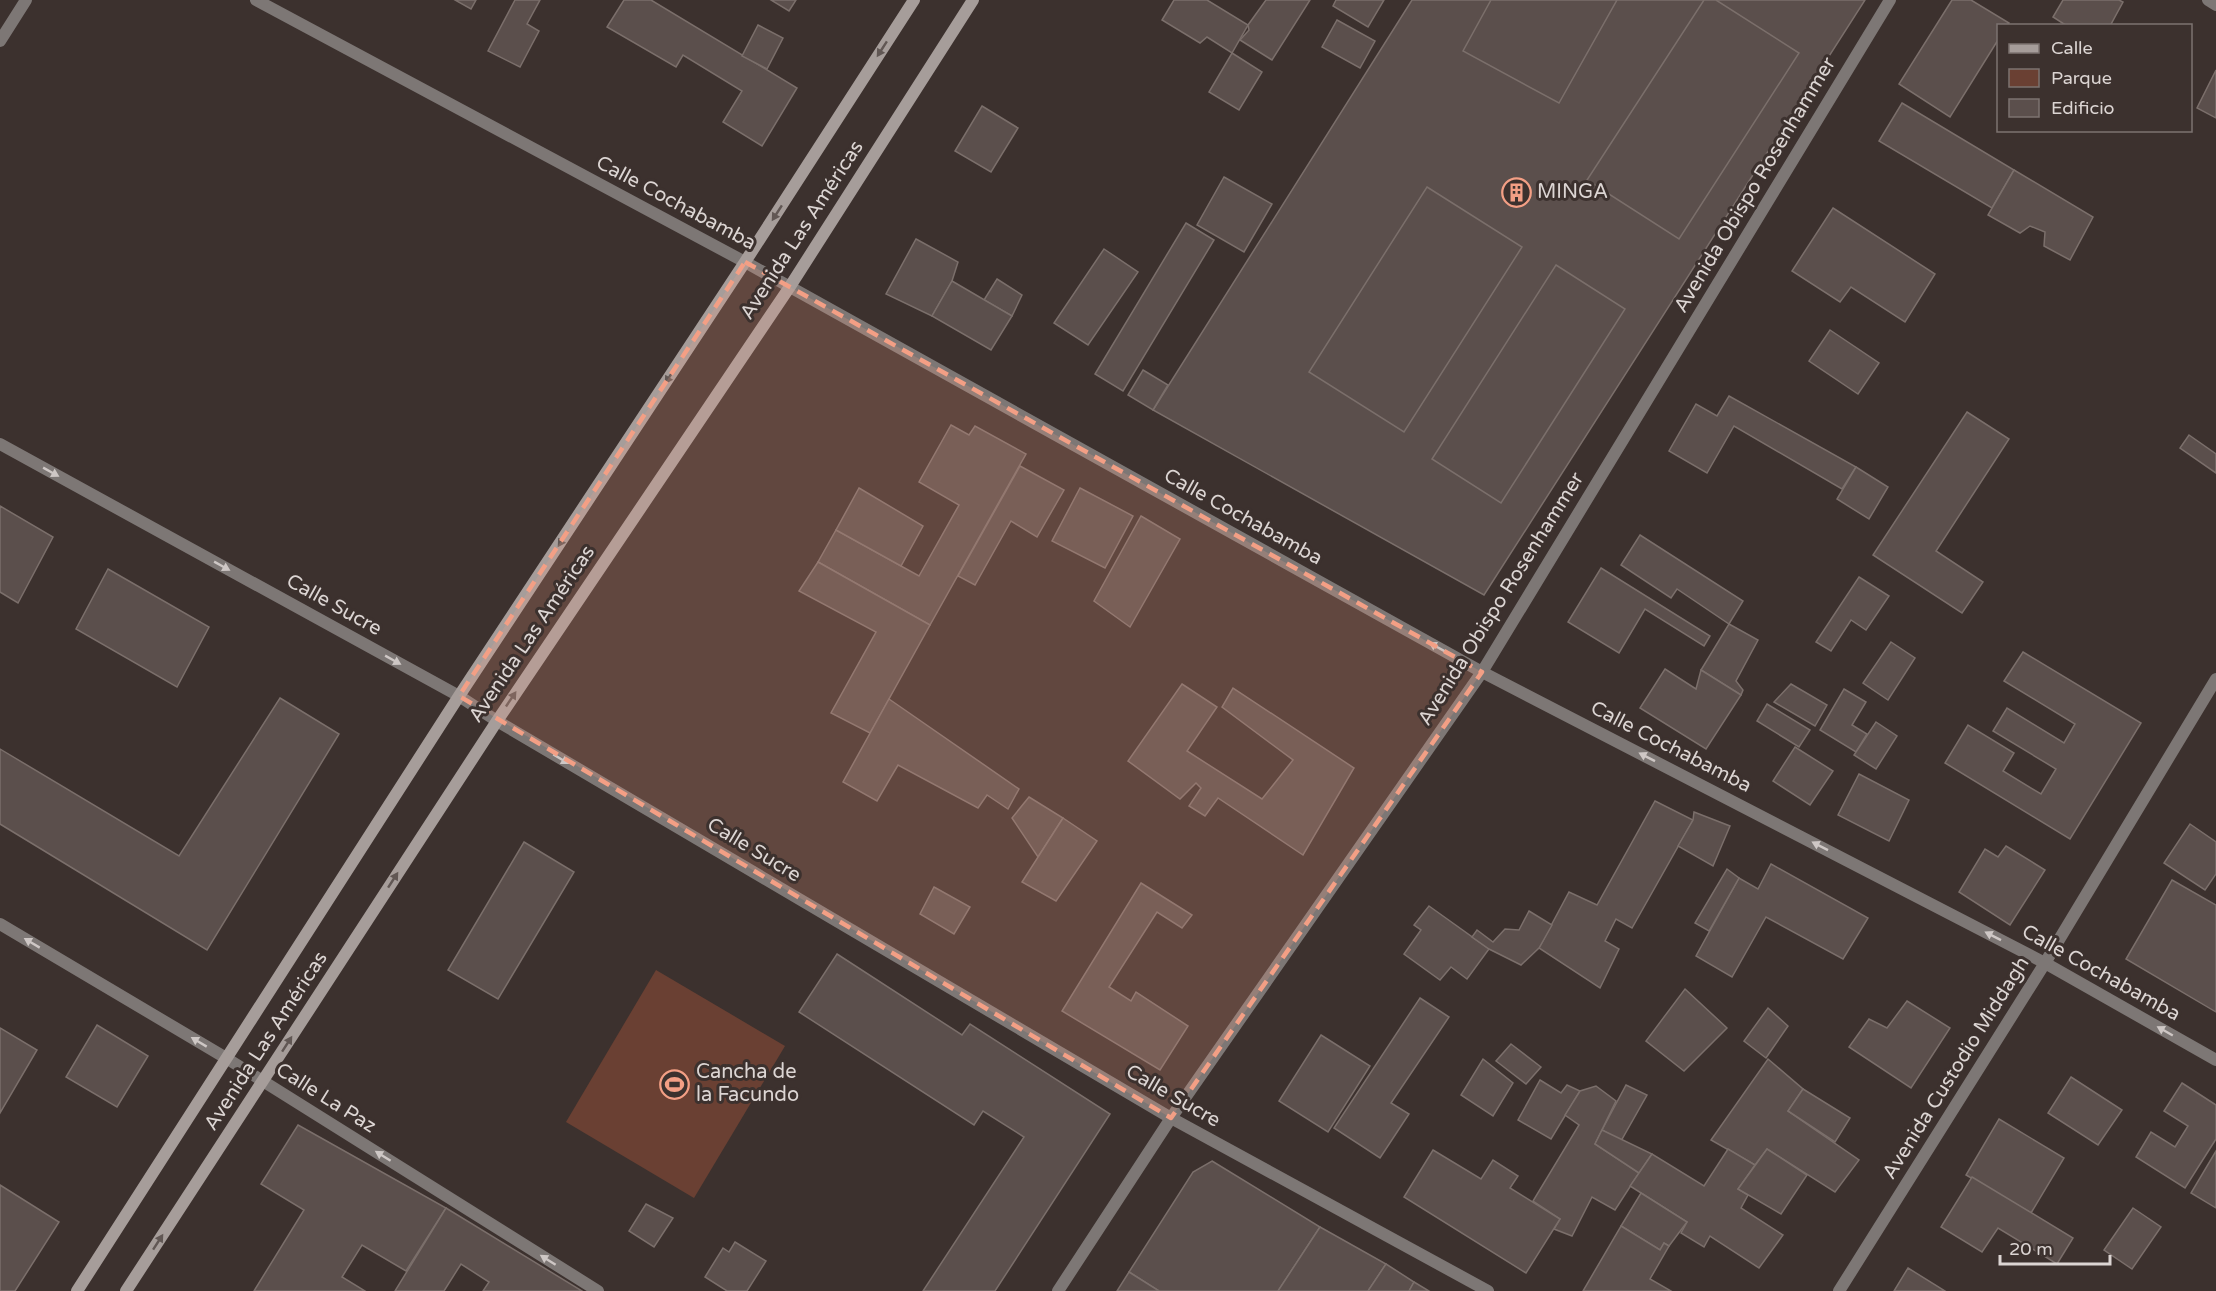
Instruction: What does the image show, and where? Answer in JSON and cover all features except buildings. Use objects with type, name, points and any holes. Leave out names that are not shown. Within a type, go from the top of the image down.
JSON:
[{"type":"main road","name":"Avenida Las Américas","points":[[77,1291],[459,696],[745,262],[914,0]]},
{"type":"main road","name":"Avenida Las Américas","points":[[126,1291],[497,721],[789,288],[974,0]]},
{"type":"street","points":[[0,41],[26,0]]},
{"type":"street","name":"Calle Cochabamba","points":[[256,0],[745,262],[1482,672],[2045,963],[2216,1060]]},
{"type":"street","name":"Avenida Obispo Rosenhammer","points":[[1058,1291],[1171,1118],[1482,672],[1890,0]]},
{"type":"street","points":[[2208,0],[2216,4]]},
{"type":"street","name":"Calle Sucre","points":[[0,444],[459,696],[497,721],[1171,1118],[1488,1291]]},
{"type":"street","name":"Avenida Custodio Middagh","points":[[1839,1291],[2045,963],[2216,679]]},
{"type":"street","name":"Calle La Paz","points":[[0,924],[226,1058],[598,1291]]},
{"type":"highlighted area","points":[[745,262],[1482,672],[1171,1118],[459,696]]},
{"type":"green space","name":"Cancha de la Facundo","points":[[656,970],[785,1046],[694,1198],[566,1122]]},
{"type":"place","name":"MINGA","points":[[1516,192]]},
{"type":"place","name":"Cancha de la Facundo","points":[[675,1084]]}]
